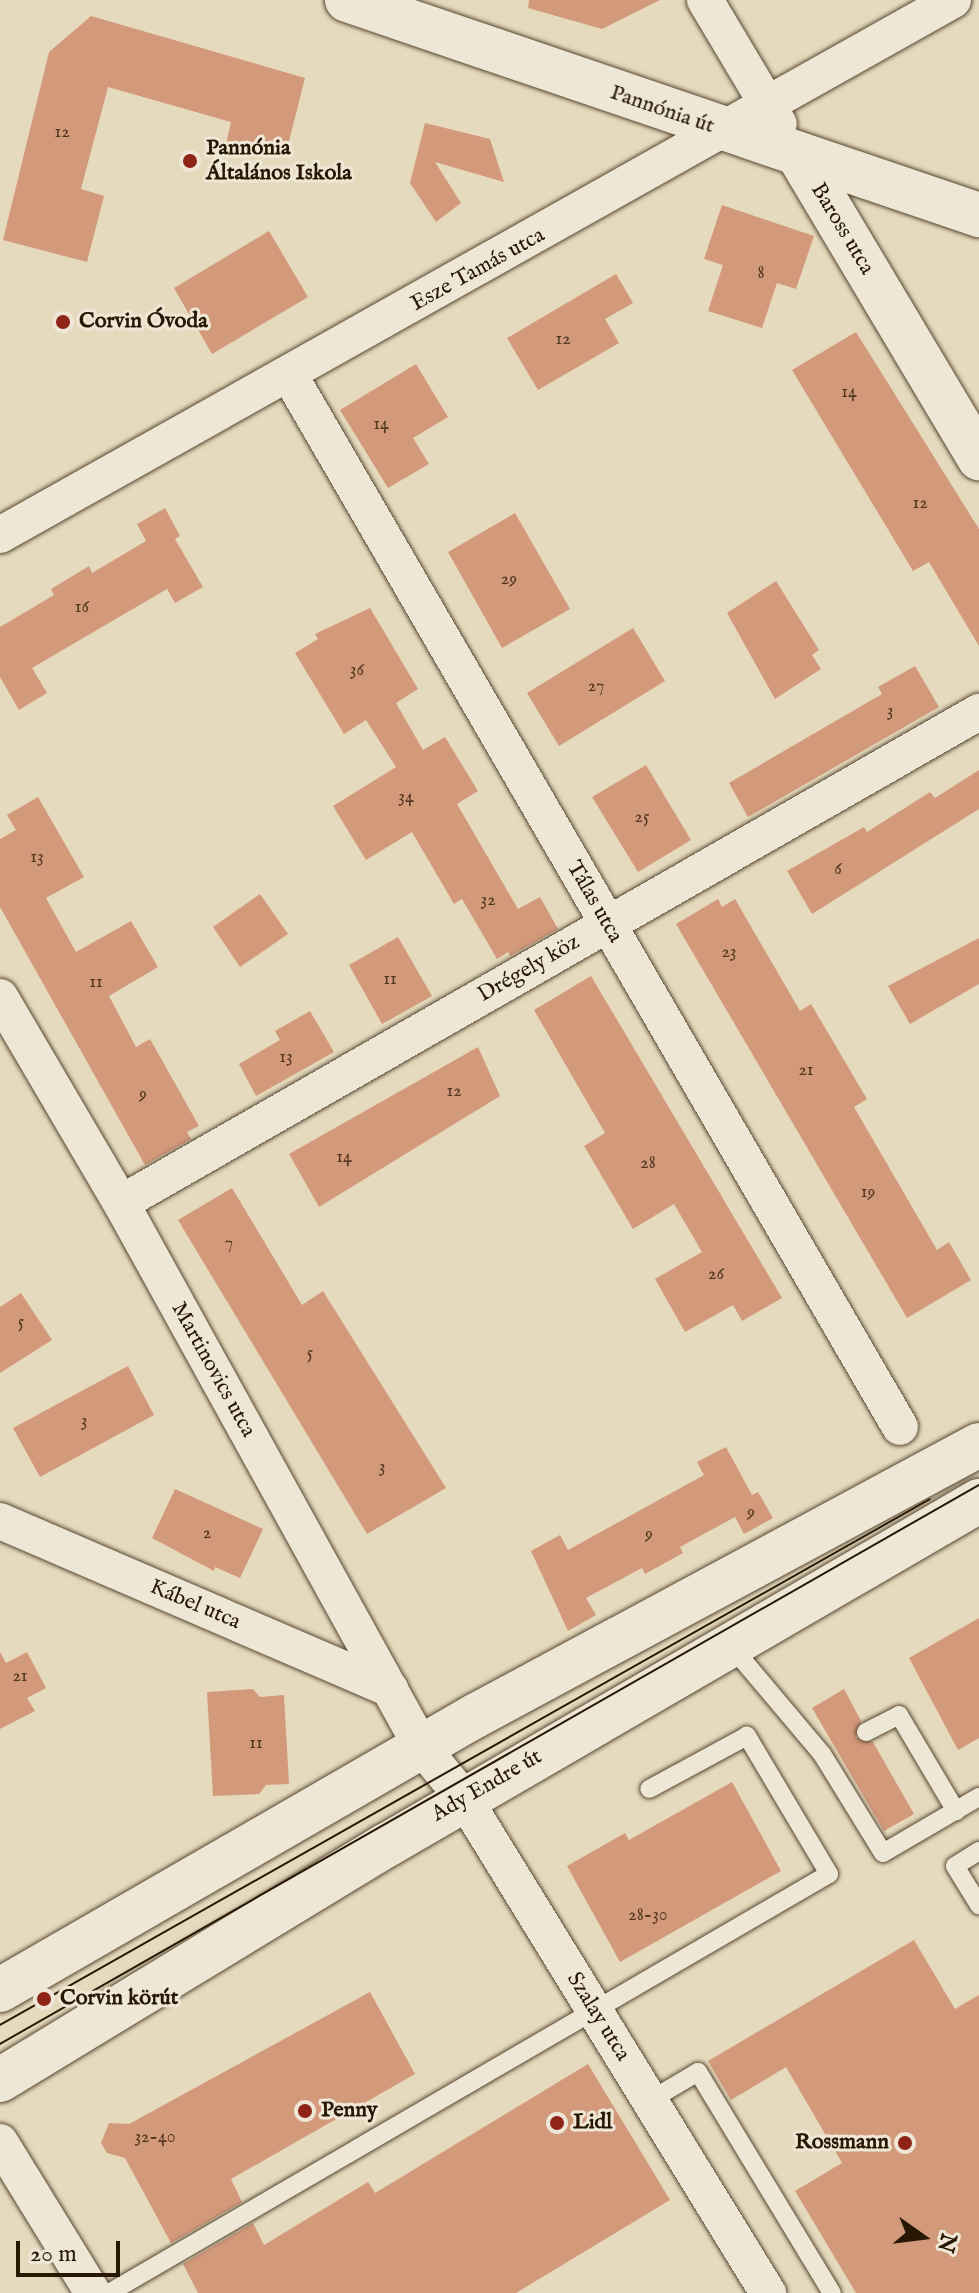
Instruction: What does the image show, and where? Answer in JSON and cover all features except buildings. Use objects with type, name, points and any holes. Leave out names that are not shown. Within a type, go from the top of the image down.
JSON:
[{"type":"street","name":"Pannónia út","points":[[347,0],[726,132],[979,215]]},
{"type":"street","name":"Baross utca","points":[[705,0],[979,458]]},
{"type":"street","name":"Esze Tamás utca","points":[[0,535],[726,132],[767,105],[953,0]]},
{"type":"street","name":"Tálas utca","points":[[290,376],[900,1427]]},
{"type":"street","name":"Drégely köz","points":[[121,1203],[979,712]]},
{"type":"street","name":"Martinovics utca","points":[[0,997],[121,1203],[421,1746]]},
{"type":"street","points":[[0,1990],[421,1746],[927,1476],[979,1445]]},
{"type":"street","points":[[979,1463],[979,1501]]},
{"type":"street","points":[[927,1476],[956,1485],[979,1501]]},
{"type":"street","name":"Ady Endre út","points":[[0,2080],[465,1800],[979,1501]]},
{"type":"street","name":"Kábel utca","points":[[0,1521],[390,1689]]},
{"type":"street","name":"Szalay utca","points":[[421,1746],[465,1800],[768,2293]]},
{"type":"street","points":[[0,2142],[93,2293]]},
{"type":"lane","points":[[731,1645],[830,1751],[883,1853],[979,1797]]},
{"type":"lane","points":[[866,1732],[899,1715],[956,1811]]},
{"type":"lane","points":[[109,2293],[829,1874],[747,1736],[649,1789]]},
{"type":"lane","points":[[979,1851],[955,1866],[979,1905]]},
{"type":"lane","points":[[649,2101],[698,2072],[832,2293]]},
{"type":"tram line","points":[[0,2044],[979,1485]]},
{"type":"tram line","points":[[0,2025],[930,1499]]},
{"type":"place","name":"Pannónia Általános Iskola","points":[[190,161]]},
{"type":"place","name":"Corvin Óvoda","points":[[63,322]]},
{"type":"place","name":"Corvin körút","points":[[44,1999]]},
{"type":"place","name":"Penny","points":[[305,2111]]},
{"type":"place","name":"Lidl","points":[[557,2123]]},
{"type":"place","name":"Rossmann","points":[[905,2143]]}]
